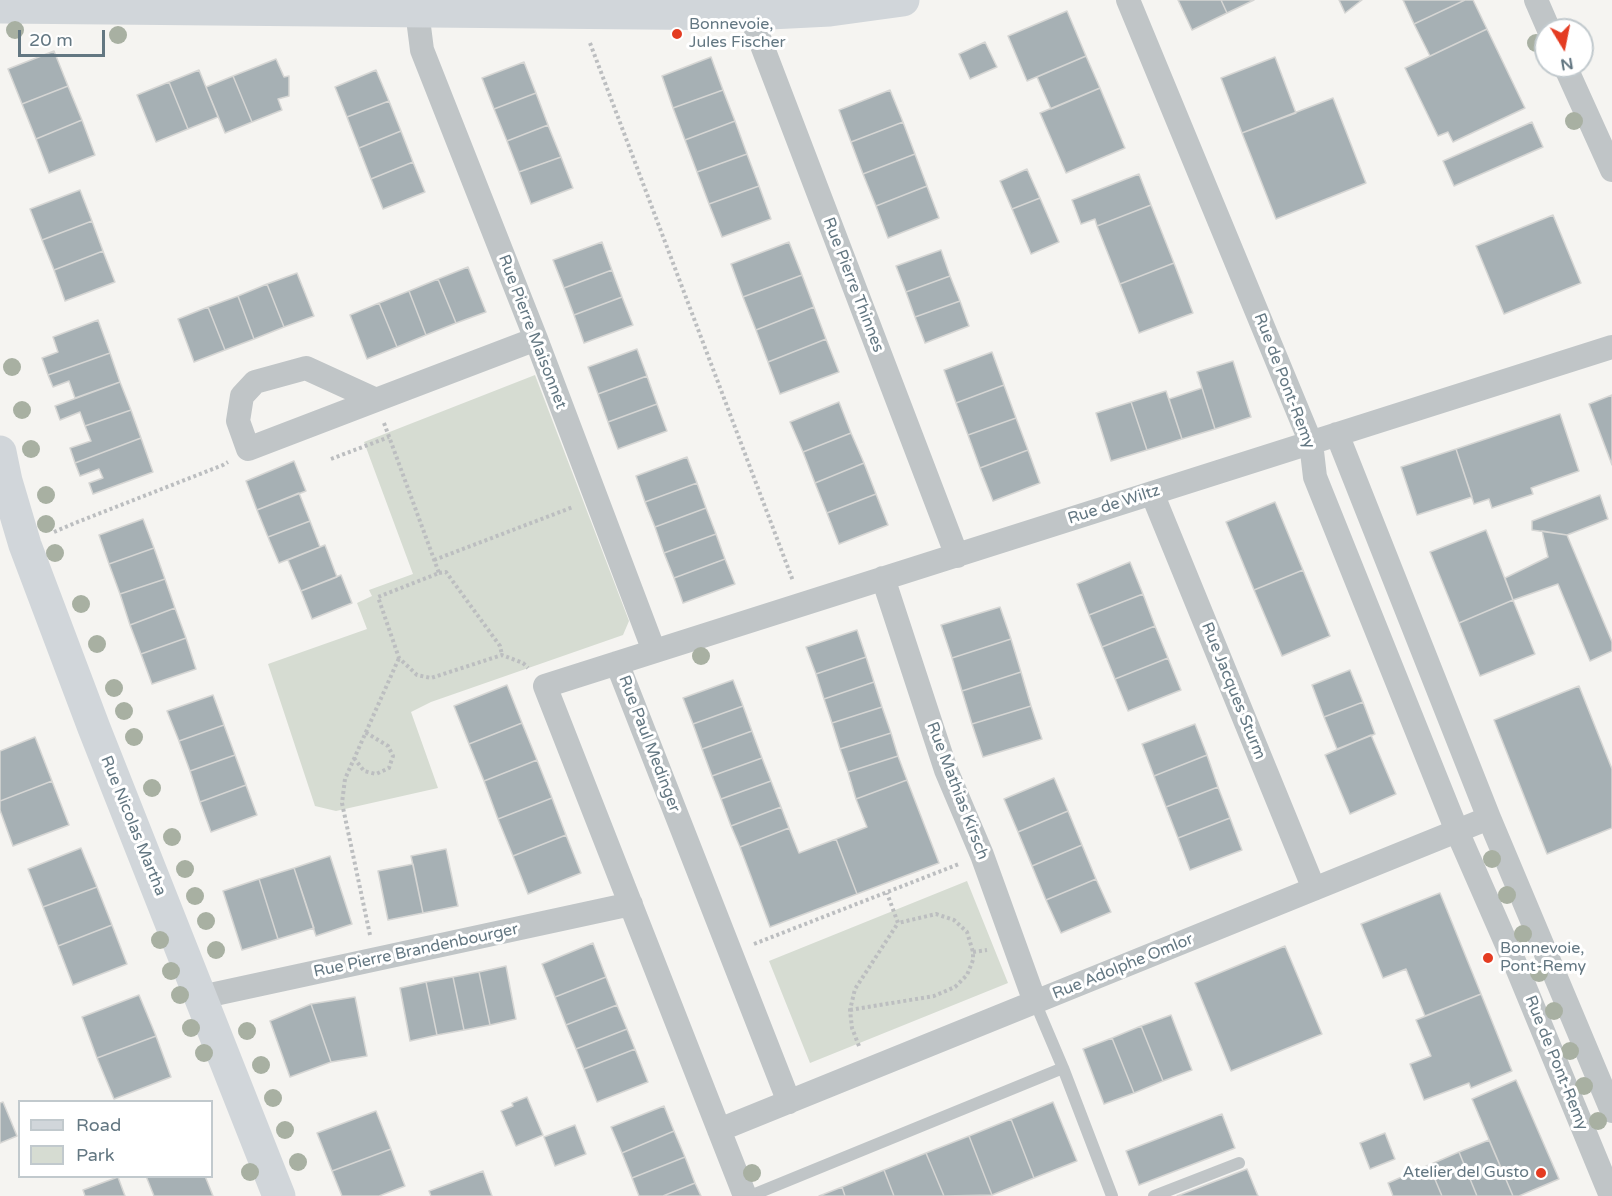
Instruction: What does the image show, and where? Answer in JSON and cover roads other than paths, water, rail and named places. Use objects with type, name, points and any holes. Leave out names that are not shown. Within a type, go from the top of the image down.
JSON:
[{"type":"street","points":[[0,8],[750,14],[830,9],[903,0]]},
{"type":"street","name":"Rue de Pont-Remy","points":[[1128,0],[1311,443],[1315,477],[1457,831],[1517,968],[1611,1196]]},
{"type":"street","points":[[1536,0],[1544,18]]},
{"type":"street","name":"Rue Pierre Maisonnet","points":[[417,11],[422,50],[536,339],[654,651]]},
{"type":"street","name":"Rue Pierre Thinnes","points":[[750,14],[957,555]]},
{"type":"street","points":[[1570,78],[1612,170]]},
{"type":"street","points":[[376,400],[306,368],[255,382],[242,396],[238,421],[248,448],[376,400],[536,339]]},
{"type":"street","name":"Rue de Wiltz","points":[[617,663],[1612,347]]},
{"type":"street","name":"Rue de Pont-Remy","points":[[1337,435],[1489,818],[1612,1111]]},
{"type":"street","name":"Rue Nicolas Martha","points":[[2,472],[26,545],[93,728],[279,1196]]},
{"type":"street","name":"Rue Jacques Sturm","points":[[1152,493],[1314,889]]},
{"type":"street","name":"Rue Mathias Kirsch","points":[[883,578],[946,770],[982,855],[1035,1002]]},
{"type":"street","name":"Rue Paul Medinger","points":[[631,904],[545,686],[617,663],[789,1102]]},
{"type":"street","points":[[1457,831],[1489,818]]},
{"type":"street","name":"Rue Adolphe Omlor","points":[[789,1102],[1457,831]]},
{"type":"street","points":[[631,904],[745,1196]]},
{"type":"street","name":"Rue Pierre Brandenbourger","points":[[201,997],[631,904]]},
{"type":"street","points":[[719,1130],[789,1102]]},
{"type":"lane","points":[[1035,1002],[1112,1196]]},
{"type":"lane","points":[[750,1196],[1063,1068]]},
{"type":"lane","points":[[1154,1196],[1239,1163]]},
{"type":"place","name":"Bonnevoie, Jules Fischer","points":[[677,34]]},
{"type":"place","name":"Bonnevoie, Pont-Remy","points":[[1488,958]]},
{"type":"place","name":"Atelier del Gusto","points":[[1541,1173]]}]
